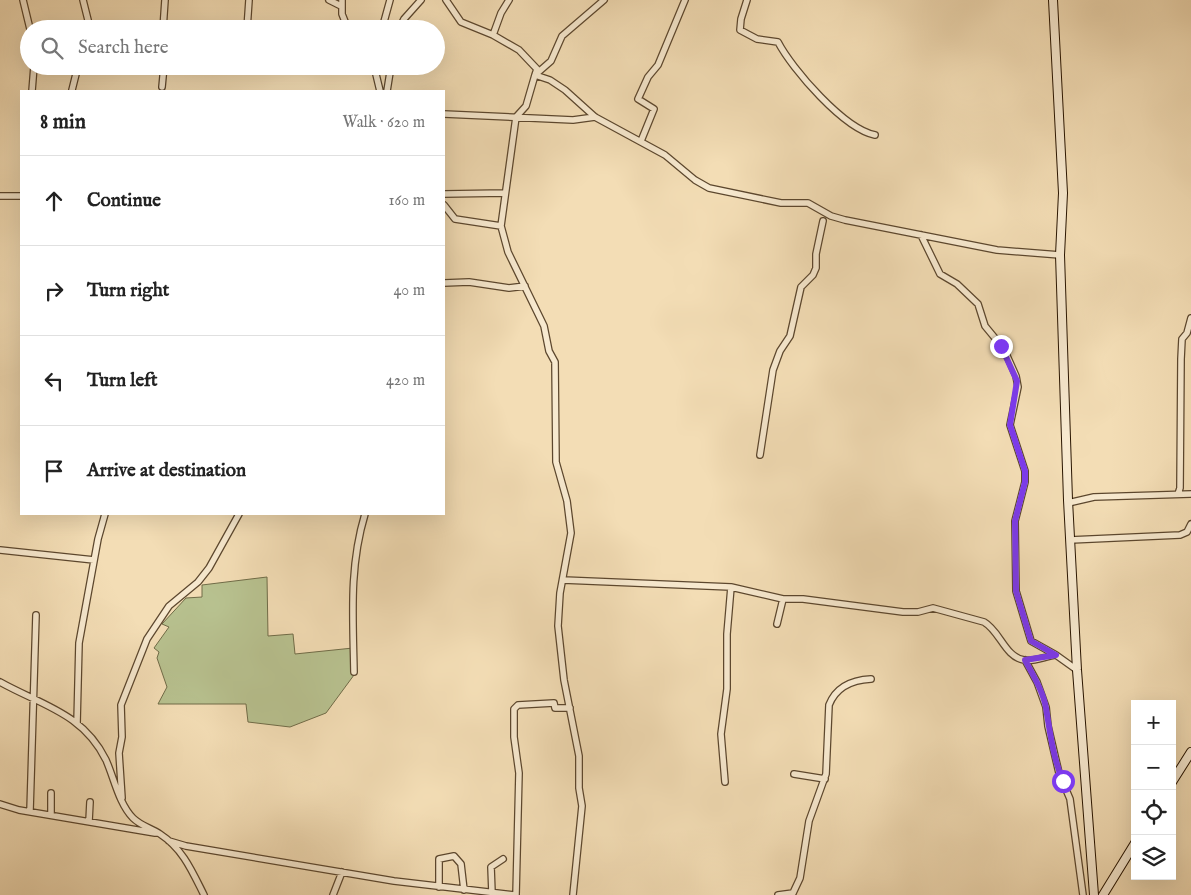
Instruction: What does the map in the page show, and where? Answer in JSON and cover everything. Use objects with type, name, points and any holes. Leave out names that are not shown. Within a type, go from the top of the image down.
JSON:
[{"type":"street","points":[[23,0],[28,20]]},
{"type":"street","points":[[83,0],[88,20]]},
{"type":"street","points":[[164,20],[165,0]]},
{"type":"street","points":[[248,20],[249,0]]},
{"type":"street","points":[[329,0],[342,3],[343,20]]},
{"type":"street","points":[[384,20],[390,0]]},
{"type":"street","points":[[404,20],[421,0]]},
{"type":"street","points":[[446,0],[461,22],[493,35],[519,50],[537,70],[526,106],[516,117],[501,226],[508,252],[544,326],[549,351],[555,362],[556,462],[567,502],[571,533],[558,626],[579,756],[582,822],[572,895]]},
{"type":"street","points":[[493,35],[501,13],[509,0]]},
{"type":"street","points":[[535,75],[551,61],[562,36],[604,0]]},
{"type":"street","points":[[641,141],[654,109],[638,99],[640,92],[658,65],[684,0]]},
{"type":"street","points":[[747,0],[741,19],[740,30],[757,39],[778,42],[786,58],[834,110],[864,133],[875,135]]},
{"type":"street","points":[[1052,1],[1063,193],[1060,254],[1068,503],[1077,670],[1094,895]]},
{"type":"street","points":[[32,90],[33,75]]},
{"type":"street","points":[[72,90],[76,75]]},
{"type":"street","points":[[162,87],[163,75]]},
{"type":"street","points":[[377,75],[380,90]]},
{"type":"street","points":[[387,90],[390,75]]},
{"type":"street","points":[[535,75],[550,80],[565,90],[595,117],[665,155],[695,180],[711,188],[781,203],[808,203],[836,218],[997,250],[1060,254]]},
{"type":"street","points":[[445,114],[572,120],[595,117]]},
{"type":"street","points":[[445,194],[505,193]]},
{"type":"street","points":[[0,196],[20,196]]},
{"type":"street","points":[[445,206],[455,219],[501,226]]},
{"type":"street","points":[[760,456],[772,370],[780,351],[790,336],[801,287],[813,275],[816,268],[816,254],[823,221]]},
{"type":"street","points":[[921,235],[940,274],[957,284],[978,304],[985,326],[1004,349],[1016,376],[1018,387],[1010,425],[1025,471],[1025,482],[1015,521],[1017,600],[1031,641],[1077,670]]},
{"type":"street","points":[[445,283],[469,282],[509,288],[525,286]]},
{"type":"street","points":[[1178,494],[1180,488],[1182,339],[1188,334],[1191,318]]},
{"type":"street","points":[[1068,503],[1094,497],[1191,494]]},
{"type":"street","points":[[77,723],[79,643],[94,560],[105,515]]},
{"type":"street","points":[[122,798],[118,753],[122,736],[121,705],[147,639],[169,606],[198,582],[209,568],[238,515]]},
{"type":"street","points":[[354,672],[352,579],[359,535],[365,515]]},
{"type":"street","points":[[1070,540],[1180,535],[1186,532],[1191,524]]},
{"type":"street","points":[[0,550],[94,560]]},
{"type":"street","points":[[563,580],[732,587],[783,599],[804,599],[903,612],[918,612],[935,608],[984,622],[991,626],[1014,656],[1025,660],[1056,655]]},
{"type":"street","points":[[725,782],[721,734],[727,689],[727,634],[732,587]]},
{"type":"street","points":[[777,624],[783,599]]},
{"type":"street","points":[[30,811],[36,615]]},
{"type":"street","points":[[1025,660],[1044,700],[1059,773],[1070,799],[1083,895]]},
{"type":"street","points":[[778,895],[793,893],[797,885],[805,852],[808,822],[825,779],[829,705],[831,699],[839,690],[855,680],[871,679]]},
{"type":"street","points":[[0,682],[63,712],[89,733],[105,758],[122,798],[133,818],[169,840],[182,852],[204,895]]},
{"type":"street","points":[[169,840],[206,850],[464,892],[515,895],[519,773],[514,737],[514,709],[518,706],[554,703],[555,708],[570,708]]},
{"type":"street","points":[[1176,776],[1191,752]]},
{"type":"street","points":[[794,774],[825,779]]},
{"type":"street","points":[[51,793],[51,814]]},
{"type":"street","points":[[89,821],[90,802]]},
{"type":"street","points":[[0,804],[140,832],[158,833]]},
{"type":"street","points":[[1103,895],[1131,850]]},
{"type":"street","points":[[439,887],[439,859],[452,856],[461,864],[464,892]]},
{"type":"street","points":[[492,893],[491,866],[503,859]]},
{"type":"street","points":[[333,895],[342,872]]},
{"type":"green space","points":[[267,577],[268,636],[293,634],[295,654],[353,648],[354,675],[326,713],[290,727],[248,722],[246,704],[158,704],[167,687],[157,658],[159,652],[154,648],[169,627],[162,624],[186,598],[202,597],[202,585]]},
{"type":"route","points":[[1001,346],[1015,373],[1017,381],[1018,387],[1010,428],[1018,446],[1025,471],[1025,486],[1015,521],[1017,600],[1031,641],[1056,655],[1025,660],[1037,682],[1046,707],[1048,726],[1059,773],[1063,781]]}]
